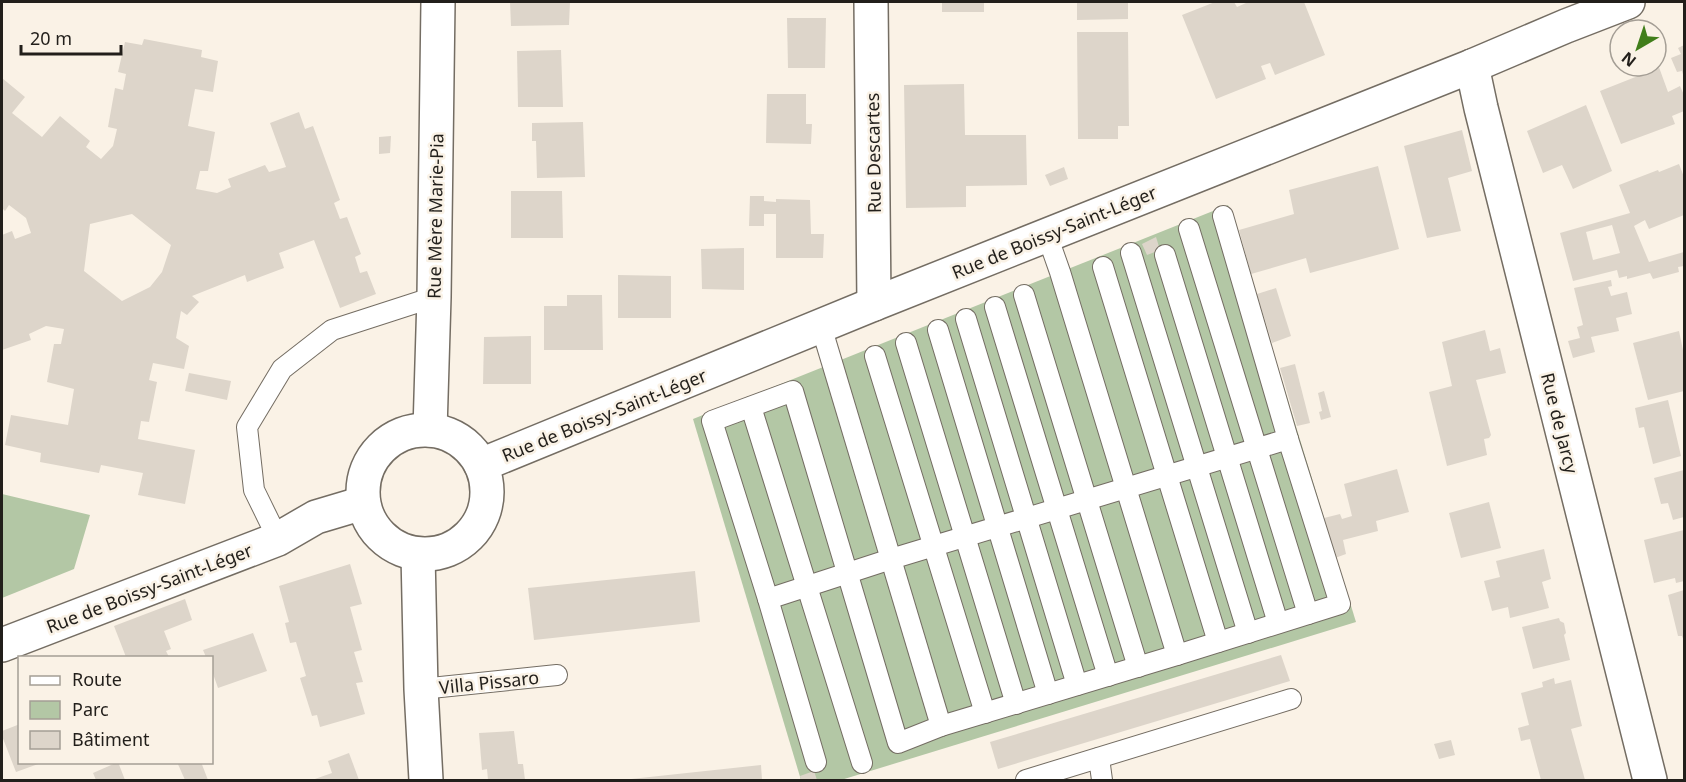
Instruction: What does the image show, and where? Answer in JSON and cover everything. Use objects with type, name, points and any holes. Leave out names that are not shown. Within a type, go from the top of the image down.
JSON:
[{"type":"main road","name":"Rue Mère Marie-Pia","points":[[430,430],[438,2]]},
{"type":"main road","name":"Rue Descartes","points":[[871,2],[874,304]]},
{"type":"main road","name":"Rue de Boissy-Saint-Léger","points":[[481,465],[874,304],[1628,2]]},
{"type":"main road","name":"Rue de Jarcy","points":[[1473,66],[1481,108],[1650,780]]},
{"type":"main road","points":[[430,430],[451,435],[469,448],[481,465],[486,483],[487,502],[481,520],[470,536],[455,547],[437,554],[418,554],[399,549],[382,538],[369,522],[363,503],[362,484],[368,465],[378,450],[393,438],[411,431],[430,430]]},
{"type":"main road","name":"Rue de Boissy-Saint-Léger","points":[[2,645],[278,539],[316,517],[363,503]]},
{"type":"main road","points":[[418,554],[426,780]]},
{"type":"lane","points":[[816,762],[712,421],[793,391],[898,743],[941,726],[1340,604],[1288,439],[1223,216]]},
{"type":"lane","points":[[1190,229],[1308,614]]},
{"type":"lane","points":[[1047,236],[1177,655]]},
{"type":"lane","points":[[1131,253],[1248,633]]},
{"type":"lane","points":[[1165,255],[1278,623]]},
{"type":"lane","points":[[1103,267],[1218,642]]},
{"type":"lane","points":[[1024,295],[1138,667]]},
{"type":"lane","points":[[278,539],[254,490],[247,427],[282,369],[332,330],[434,297]]},
{"type":"lane","points":[[995,307],[1108,676]]},
{"type":"lane","points":[[966,319],[1077,685]]},
{"type":"lane","points":[[821,326],[941,726]]},
{"type":"lane","points":[[938,330],[1048,694]]},
{"type":"lane","points":[[906,343],[1016,704]]},
{"type":"lane","points":[[875,356],[985,713]]},
{"type":"lane","points":[[751,407],[862,763]]},
{"type":"lane","points":[[768,599],[891,559],[1288,439]]},
{"type":"lane","name":"Villa Pissaro","points":[[421,689],[557,675]]},
{"type":"lane","points":[[1026,780],[1291,699]]},
{"type":"lane","points":[[1099,758],[1102,780]]},
{"type":"green space","points":[[1228,205],[1356,622],[841,780],[801,780],[693,419]]},
{"type":"green space","points":[[2,494],[90,515],[74,569],[2,598]]},
{"type":"building","points":[[510,2],[570,2],[569,25],[511,26]]},
{"type":"building","points":[[942,2],[984,2],[984,12],[942,12]]},
{"type":"building","points":[[1077,2],[1128,2],[1128,19],[1077,20]]},
{"type":"building","points":[[1215,2],[1234,2],[1237,7],[1245,2],[1304,2],[1325,55],[1275,75],[1270,63],[1261,66],[1266,79],[1216,99],[1182,15]]},
{"type":"building","points":[[787,18],[826,18],[825,68],[788,68]]},
{"type":"building","points":[[1077,32],[1128,32],[1129,126],[1118,126],[1118,139],[1078,139]]},
{"type":"building","points":[[144,39],[202,50],[201,57],[218,61],[213,92],[195,89],[188,126],[215,132],[208,171],[200,171],[196,189],[217,193],[231,187],[228,179],[265,165],[269,172],[286,167],[270,123],[299,112],[305,129],[313,126],[340,200],[334,203],[340,219],[347,217],[361,254],[355,257],[360,273],[367,271],[376,294],[340,308],[314,240],[279,253],[284,268],[247,282],[245,275],[192,296],[199,302],[187,315],[181,311],[176,338],[189,346],[184,369],[153,363],[149,380],[157,382],[149,422],[141,421],[138,439],[195,450],[185,504],[138,495],[143,473],[101,465],[99,473],[40,462],[41,453],[5,445],[11,415],[68,425],[74,389],[47,382],[54,344],[61,344],[64,329],[46,326],[29,334],[31,340],[2,350],[2,235],[12,231],[15,239],[31,233],[26,218],[9,205],[5,211],[2,208],[2,78],[25,97],[12,113],[42,137],[60,116],[90,141],[86,147],[101,159],[113,146],[117,129],[108,127],[115,88],[123,90],[126,74],[118,72],[125,42],[142,45]],"holes":[[[132,214],[171,245],[162,272],[150,287],[122,301],[84,271],[90,224]]]},
{"type":"building","points":[[1684,45],[1684,78],[1682,71],[1677,72],[1671,58],[1681,54],[1678,48]]},
{"type":"building","points":[[561,50],[563,107],[518,107],[517,51]]},
{"type":"building","points":[[1633,78],[1663,78],[1668,92],[1680,86],[1684,95],[1684,111],[1672,116],[1675,124],[1621,144],[1600,91]]},
{"type":"building","points":[[964,84],[965,135],[1026,135],[1027,185],[966,186],[966,207],[906,208],[904,85]]},
{"type":"building","points":[[767,94],[806,94],[806,124],[812,124],[811,144],[766,143]]},
{"type":"building","points":[[1586,105],[1612,171],[1573,189],[1562,165],[1543,173],[1527,131]]},
{"type":"building","points":[[583,122],[585,177],[537,178],[536,141],[532,141],[532,123]]},
{"type":"building","points":[[1462,130],[1472,171],[1448,178],[1461,231],[1427,238],[1404,146]]},
{"type":"building","points":[[391,136],[390,153],[379,154],[379,137]]},
{"type":"building","points":[[1679,164],[1684,177],[1684,215],[1649,229],[1645,220],[1634,226],[1649,262],[1684,252],[1684,266],[1678,267],[1679,272],[1653,279],[1650,273],[1627,279],[1627,276],[1619,278],[1617,270],[1573,281],[1560,233],[1630,213],[1619,185],[1658,170],[1659,172]],"holes":[[[1612,225],[1620,253],[1593,260],[1586,232]]]},
{"type":"building","points":[[1378,166],[1399,249],[1310,273],[1306,258],[1251,274],[1239,230],[1294,214],[1289,190]]},
{"type":"building","points":[[1064,167],[1068,179],[1050,186],[1045,175]]},
{"type":"building","points":[[511,191],[562,191],[563,238],[511,238]]},
{"type":"building","points":[[750,196],[764,196],[764,201],[776,202],[776,199],[810,200],[811,234],[824,234],[823,258],[776,258],[776,214],[764,214],[764,226],[749,226]]},
{"type":"building","points":[[1156,237],[1160,250],[1147,255],[1142,244]]},
{"type":"building","points":[[744,248],[744,290],[702,289],[701,249]]},
{"type":"building","points":[[618,275],[671,276],[671,318],[618,318]]},
{"type":"building","points":[[1611,280],[1612,286],[1608,287],[1611,296],[1627,292],[1632,314],[1616,318],[1619,331],[1591,337],[1595,352],[1573,358],[1568,341],[1580,338],[1577,327],[1583,325],[1574,288]]},
{"type":"building","points":[[1276,288],[1291,336],[1272,343],[1257,294]]},
{"type":"building","points":[[567,295],[602,295],[603,350],[544,350],[544,306],[567,306]]},
{"type":"building","points":[[1485,330],[1490,351],[1500,348],[1506,373],[1476,380],[1491,435],[1484,439],[1487,455],[1447,466],[1429,392],[1452,386],[1442,342]]},
{"type":"building","points":[[1679,331],[1684,355],[1684,391],[1648,400],[1633,343]]},
{"type":"building","points":[[531,336],[531,384],[483,384],[484,337]]},
{"type":"building","points":[[1295,364],[1310,423],[1297,426],[1280,368]]},
{"type":"building","points":[[189,373],[231,381],[227,400],[185,391]]},
{"type":"building","points":[[1324,391],[1331,417],[1321,420],[1319,412],[1322,411],[1318,393]]},
{"type":"building","points":[[1668,400],[1681,456],[1653,464],[1644,427],[1639,428],[1635,408]]},
{"type":"building","points":[[1397,469],[1409,512],[1376,521],[1378,531],[1343,540],[1346,554],[1335,558],[1324,518],[1340,514],[1342,519],[1352,516],[1344,484]]},
{"type":"building","points":[[1684,470],[1684,517],[1673,520],[1668,503],[1661,504],[1654,478]]},
{"type":"building","points":[[1489,502],[1501,548],[1461,558],[1449,513]]},
{"type":"building","points":[[1684,530],[1684,581],[1676,583],[1675,578],[1654,583],[1644,540]]},
{"type":"building","points":[[1544,549],[1551,579],[1542,582],[1549,608],[1510,618],[1508,607],[1492,611],[1484,581],[1500,577],[1496,561]]},
{"type":"building","points":[[350,564],[362,604],[350,607],[362,650],[354,652],[363,682],[356,683],[365,714],[320,727],[317,715],[312,716],[300,678],[306,676],[296,642],[290,643],[285,623],[289,622],[279,586]]},
{"type":"building","points":[[695,571],[700,622],[534,640],[528,588]]},
{"type":"building","points":[[1684,590],[1684,641],[1682,636],[1678,636],[1668,595]]},
{"type":"building","points":[[185,599],[192,620],[164,631],[171,649],[166,651],[168,656],[126,656],[114,626]]},
{"type":"building","points":[[1559,618],[1564,623],[1566,633],[1564,635],[1570,660],[1533,669],[1522,627]]},
{"type":"building","points":[[253,633],[267,671],[218,688],[213,674],[213,656],[206,656],[203,650]]},
{"type":"building","points":[[1281,655],[1290,681],[998,769],[990,742]]},
{"type":"building","points":[[1554,678],[1555,684],[1571,680],[1582,726],[1571,729],[1585,780],[1541,780],[1530,739],[1521,741],[1518,728],[1529,725],[1521,693],[1543,687],[1542,682]]},
{"type":"building","points":[[18,725],[18,764],[38,764],[16,772],[2,731]]},
{"type":"building","points":[[514,731],[518,764],[523,764],[525,780],[488,780],[487,769],[482,770],[479,733]]},
{"type":"building","points":[[1451,740],[1455,755],[1439,759],[1434,744]]},
{"type":"building","points":[[349,753],[359,780],[312,780],[332,773],[328,761]]},
{"type":"building","points":[[119,764],[125,780],[96,780],[93,773]]},
{"type":"building","points":[[178,764],[202,764],[208,780],[185,780]]},
{"type":"building","points":[[761,765],[762,780],[631,780],[631,779]]},
{"type":"building","points":[[814,771],[817,780],[801,780],[800,776]]}]
